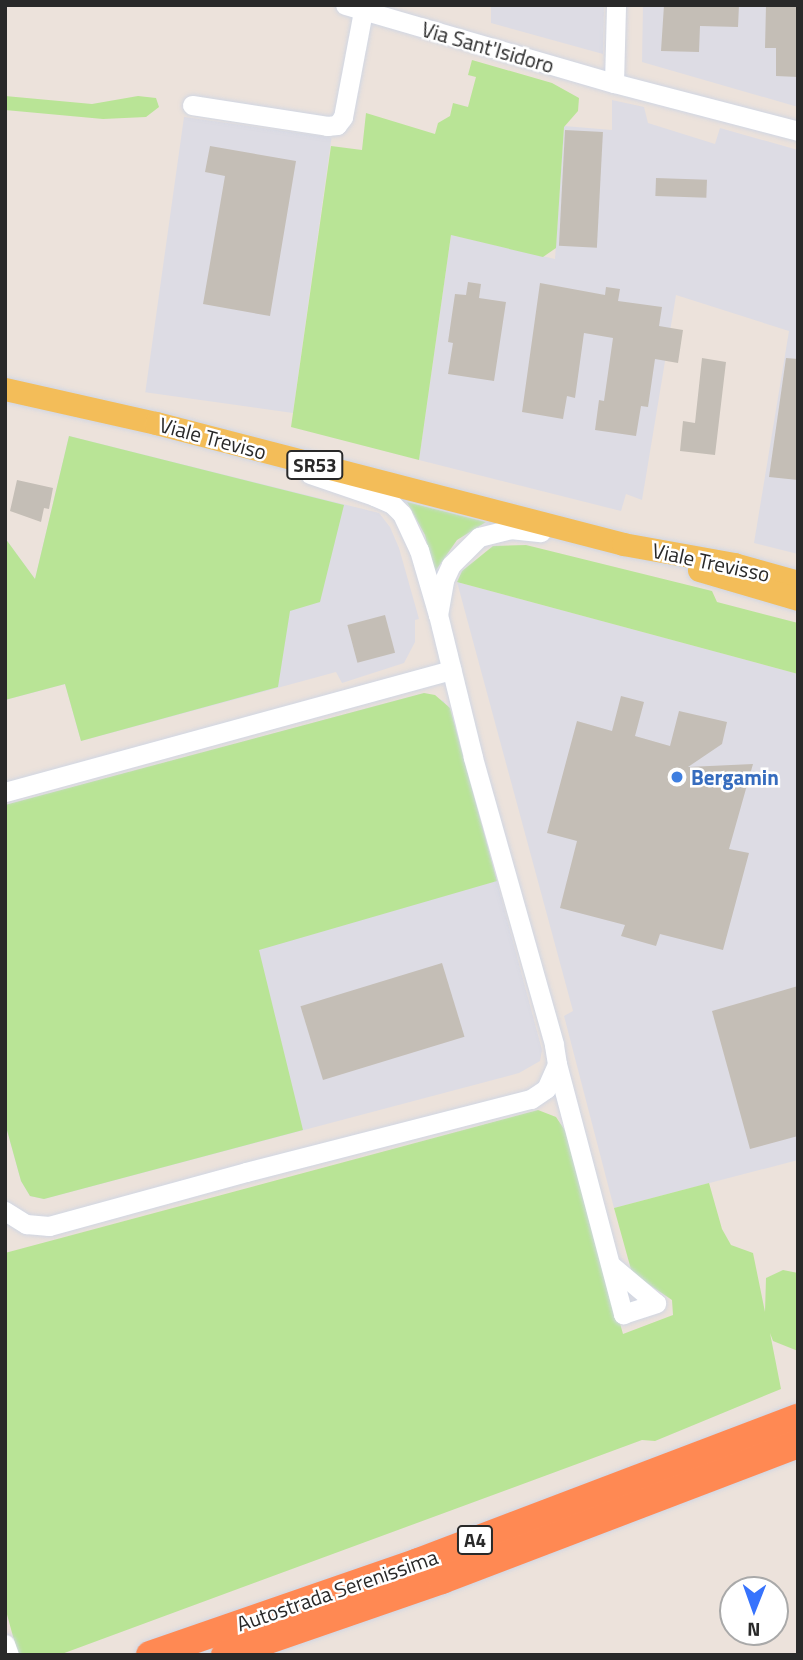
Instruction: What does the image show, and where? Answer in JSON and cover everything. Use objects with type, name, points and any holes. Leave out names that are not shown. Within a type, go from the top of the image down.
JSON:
[{"type":"highway","name":"Autostrada Serenissima","points":[[150,1655],[418,1562],[798,1418]]},
{"type":"highway","name":"Autostrada Serenissima","points":[[225,1655],[442,1580],[798,1444]]},
{"type":"main road","name":"Viale Treviso","points":[[5,389],[156,423],[623,544]]},
{"type":"main road","name":"Viale Trevisso","points":[[623,544],[734,564],[798,582]]},
{"type":"main road","points":[[623,544],[712,575],[798,599]]},
{"type":"street","points":[[614,83],[616,5]]},
{"type":"street","name":"Via Sant'Isidoro","points":[[192,105],[327,126],[337,125],[343,117],[354,8],[614,83],[798,131]]},
{"type":"street","points":[[156,423],[242,456],[324,477],[392,504],[402,514],[419,550],[438,615],[612,1266]]},
{"type":"street","points":[[438,615],[444,580],[451,565],[478,537],[498,530],[520,528],[593,543],[623,544]]},
{"type":"street","points":[[5,792],[452,670]]},
{"type":"street","points":[[5,1211],[26,1224],[49,1226],[246,1171],[531,1099],[546,1089],[557,1064]]},
{"type":"shaded area","points":[[491,5],[604,5],[603,54],[491,23]]},
{"type":"shaded area","points":[[643,5],[798,5],[798,107],[642,62]]},
{"type":"shaded area","points":[[612,100],[644,107],[648,123],[715,144],[720,128],[798,150],[798,554],[754,543],[789,331],[676,295],[642,500],[626,494],[621,511],[419,460],[451,235],[555,259],[564,126],[612,130]]},
{"type":"shaded area","points":[[184,117],[332,138],[293,413],[145,392]]},
{"type":"shaded area","points":[[69,436],[379,513],[390,527],[399,548],[419,619],[415,620],[415,642],[404,663],[342,683],[336,672],[81,741],[65,684],[5,700],[5,538],[35,579]]},
{"type":"shaded area","name":"Bergamin","points":[[457,582],[798,674],[798,1160],[614,1208],[564,1016],[573,1011]]},
{"type":"shaded area","points":[[424,693],[444,701],[453,718],[542,1050],[540,1061],[519,1073],[44,1199],[30,1196],[21,1181],[5,1123],[5,805]]},
{"type":"green space","points":[[472,60],[552,83],[579,98],[578,111],[564,127],[556,248],[543,257],[451,235],[419,460],[291,427],[331,146],[362,150],[366,113],[435,134],[438,123],[450,116],[453,103],[468,107],[476,77],[468,75]]},
{"type":"green space","points":[[5,96],[92,104],[138,96],[156,98],[159,107],[146,117],[103,119],[5,110]]},
{"type":"green space","points":[[69,436],[344,505],[320,602],[290,611],[278,687],[81,741],[65,684],[5,700],[5,538],[35,579]]},
{"type":"green space","points":[[407,502],[486,522],[457,540],[434,573],[425,535]]},
{"type":"green space","points":[[526,545],[712,591],[717,602],[798,623],[798,674],[457,582],[462,571],[493,546]]},
{"type":"green space","points":[[424,693],[435,695],[450,708],[497,881],[259,950],[303,1130],[44,1199],[30,1196],[21,1181],[5,1123],[5,805]]},
{"type":"green space","points":[[538,1110],[556,1117],[566,1132],[623,1334],[673,1315],[672,1300],[632,1273],[614,1208],[709,1183],[722,1229],[731,1245],[753,1253],[765,1312],[766,1278],[783,1270],[798,1273],[798,1351],[773,1341],[770,1333],[781,1389],[655,1441],[642,1440],[59,1655],[18,1655],[5,1607],[5,1253]]},
{"type":"building","points":[[664,5],[739,5],[738,27],[700,26],[699,52],[661,51]]},
{"type":"building","points":[[766,5],[798,5],[798,77],[776,76],[776,48],[765,48]]},
{"type":"building","points":[[565,130],[603,132],[597,248],[559,246]]},
{"type":"building","points":[[210,146],[296,161],[270,316],[203,304],[225,176],[205,172]]},
{"type":"building","points":[[656,178],[707,180],[706,198],[655,196]]},
{"type":"building","points":[[468,282],[481,284],[479,298],[506,302],[494,381],[448,374],[453,343],[448,342],[455,294],[466,295]]},
{"type":"building","points":[[540,283],[605,295],[606,287],[620,289],[618,301],[662,307],[659,326],[683,330],[678,363],[655,359],[648,407],[641,406],[636,436],[595,430],[599,400],[604,401],[613,338],[584,333],[575,398],[567,396],[563,419],[522,412]]},
{"type":"building","points":[[702,358],[726,362],[715,455],[680,451],[683,421],[695,423]]},
{"type":"building","points":[[786,358],[798,359],[798,480],[769,477]]},
{"type":"building","points":[[17,480],[53,488],[49,509],[44,508],[41,522],[10,511]]},
{"type":"building","points":[[385,615],[395,653],[357,663],[347,625]]},
{"type":"building","points":[[621,696],[644,702],[635,736],[670,746],[679,711],[727,722],[722,744],[688,767],[753,764],[729,849],[749,853],[723,950],[660,934],[656,946],[621,936],[625,925],[560,908],[577,841],[547,833],[577,721],[612,731]]},
{"type":"building","points":[[442,963],[465,1037],[323,1080],[300,1006]]},
{"type":"building","points":[[798,986],[798,1136],[750,1149],[712,1011]]},
{"type":"place","name":"Bergamin","points":[[677,777]]}]
